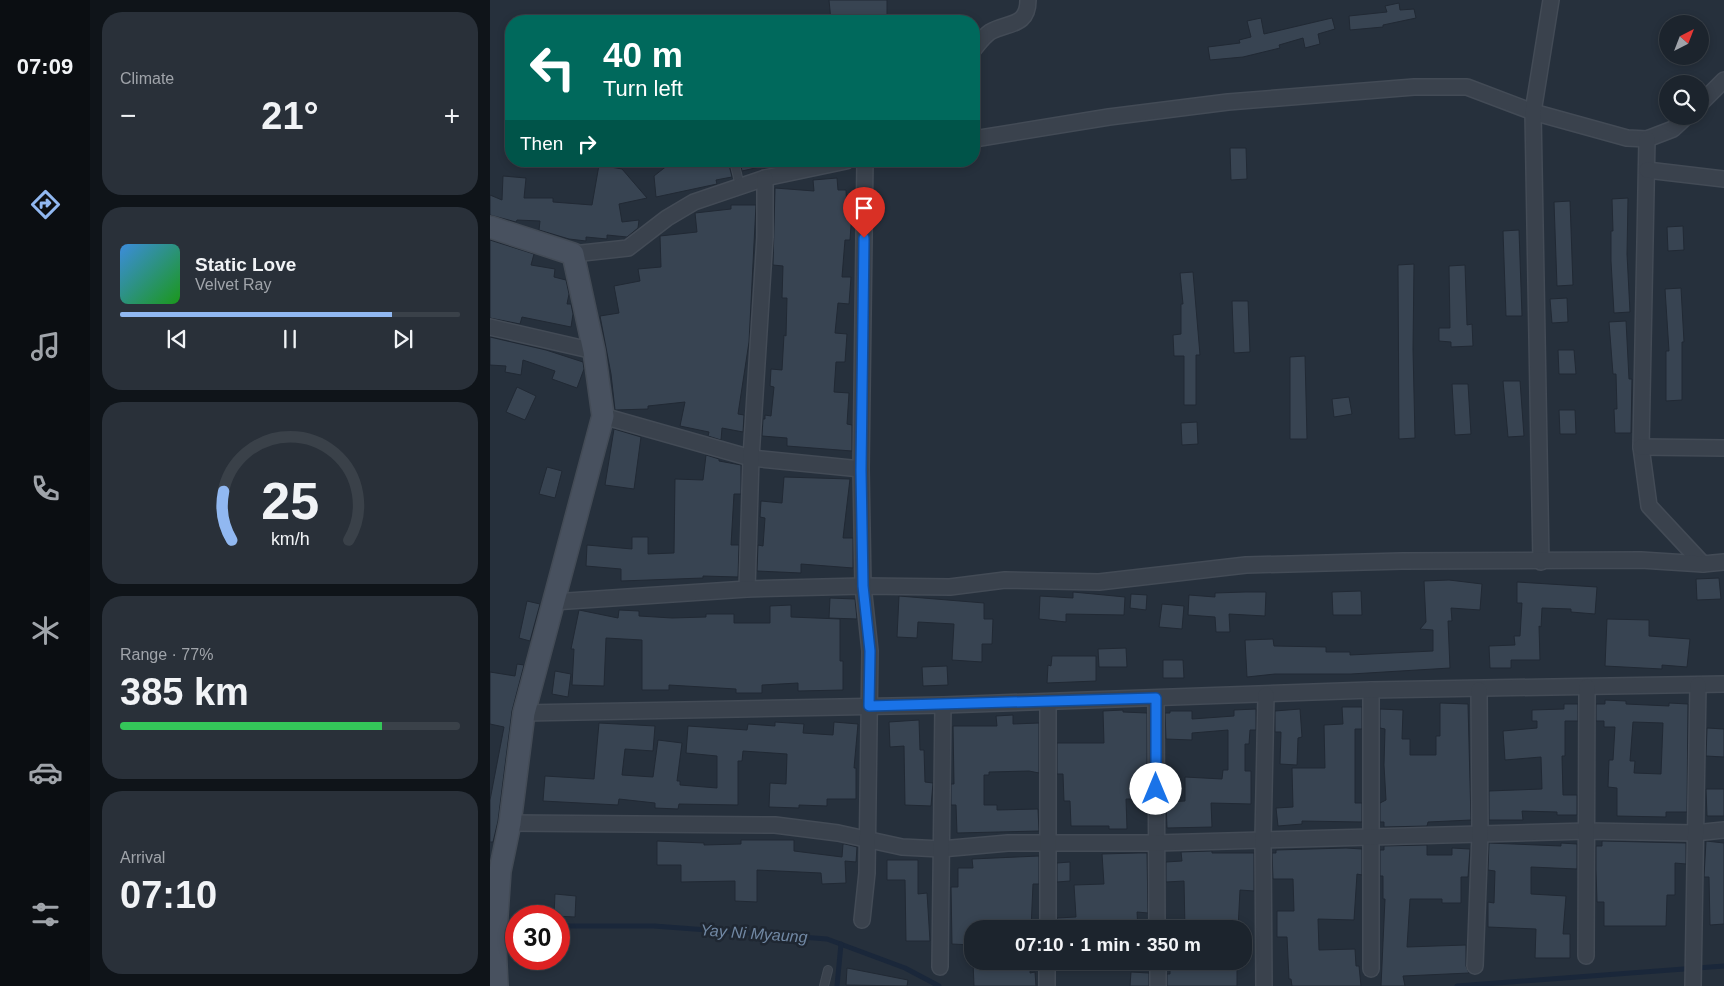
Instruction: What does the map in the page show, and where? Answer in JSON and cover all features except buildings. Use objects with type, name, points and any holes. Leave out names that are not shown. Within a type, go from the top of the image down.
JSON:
[{"type":"street","points":[[980,42],[988,33],[1012,25],[1025,16],[1028,9],[1028,0]]},
{"type":"street","points":[[1542,562],[1533,112],[1551,0]]},
{"type":"street","points":[[1709,95],[1724,80]]},
{"type":"street","points":[[980,138],[1109,117],[1228,102],[1414,87],[1467,87],[1533,112],[1604,133],[1647,139],[1673,129],[1677,125]]},
{"type":"street","points":[[1647,139],[1641,447],[1649,506],[1704,564]]},
{"type":"street","points":[[490,227],[573,254],[628,248],[682,207],[765,178],[817,167]]},
{"type":"street","points":[[862,920],[868,841],[870,651],[863,586],[861,470],[864,167]]},
{"type":"street","points":[[1647,170],[1724,179]]},
{"type":"street","points":[[747,590],[751,458],[765,237],[765,178]]},
{"type":"street","points":[[495,978],[499,905],[495,871],[510,823],[524,713],[603,416],[594,351],[573,254]]},
{"type":"street","points":[[490,327],[594,351]]},
{"type":"street","points":[[603,416],[751,458],[861,470]]},
{"type":"street","points":[[1641,447],[1724,448]]},
{"type":"street","points":[[553,602],[747,590],[863,586],[950,587],[1005,580],[1099,582],[1246,565],[1402,560],[1542,562],[1641,560],[1704,564],[1724,562]]},
{"type":"street","points":[[524,713],[943,705],[1371,690],[1479,690],[1724,684]]},
{"type":"street","points":[[1692,986],[1698,685]]},
{"type":"street","points":[[1586,956],[1588,831],[1587,687]]},
{"type":"street","points":[[1371,690],[1371,969]]},
{"type":"street","points":[[1475,966],[1480,834],[1479,690]]},
{"type":"street","points":[[1264,986],[1263,839],[1266,695]]},
{"type":"street","points":[[1156,698],[1157,920]]},
{"type":"street","points":[[1048,702],[1048,920]]},
{"type":"street","points":[[940,967],[943,705]]},
{"type":"street","points":[[510,823],[775,825],[838,833],[902,848],[941,849],[1008,843],[1156,843],[1588,831],[1694,833],[1724,830]]},
{"type":"street","points":[[1047,986],[1048,970]]},
{"type":"street","points":[[1158,970],[1158,986]]},
{"type":"lane","points":[[735,167],[740,186]]},
{"type":"lane","points":[[824,986],[828,970]]},
{"type":"waterway","name":"Yay Ni Myaung","points":[[570,926],[654,926],[827,939],[905,968],[939,986]]},
{"type":"waterway","points":[[837,986],[841,944]]},
{"type":"waterway","name":"Yay Ni Myaung","points":[[1457,986],[1724,966]]},
{"type":"route","points":[[864,238],[861,470],[863,586],[870,651],[869,706],[1156,698],[1156,789]]}]
